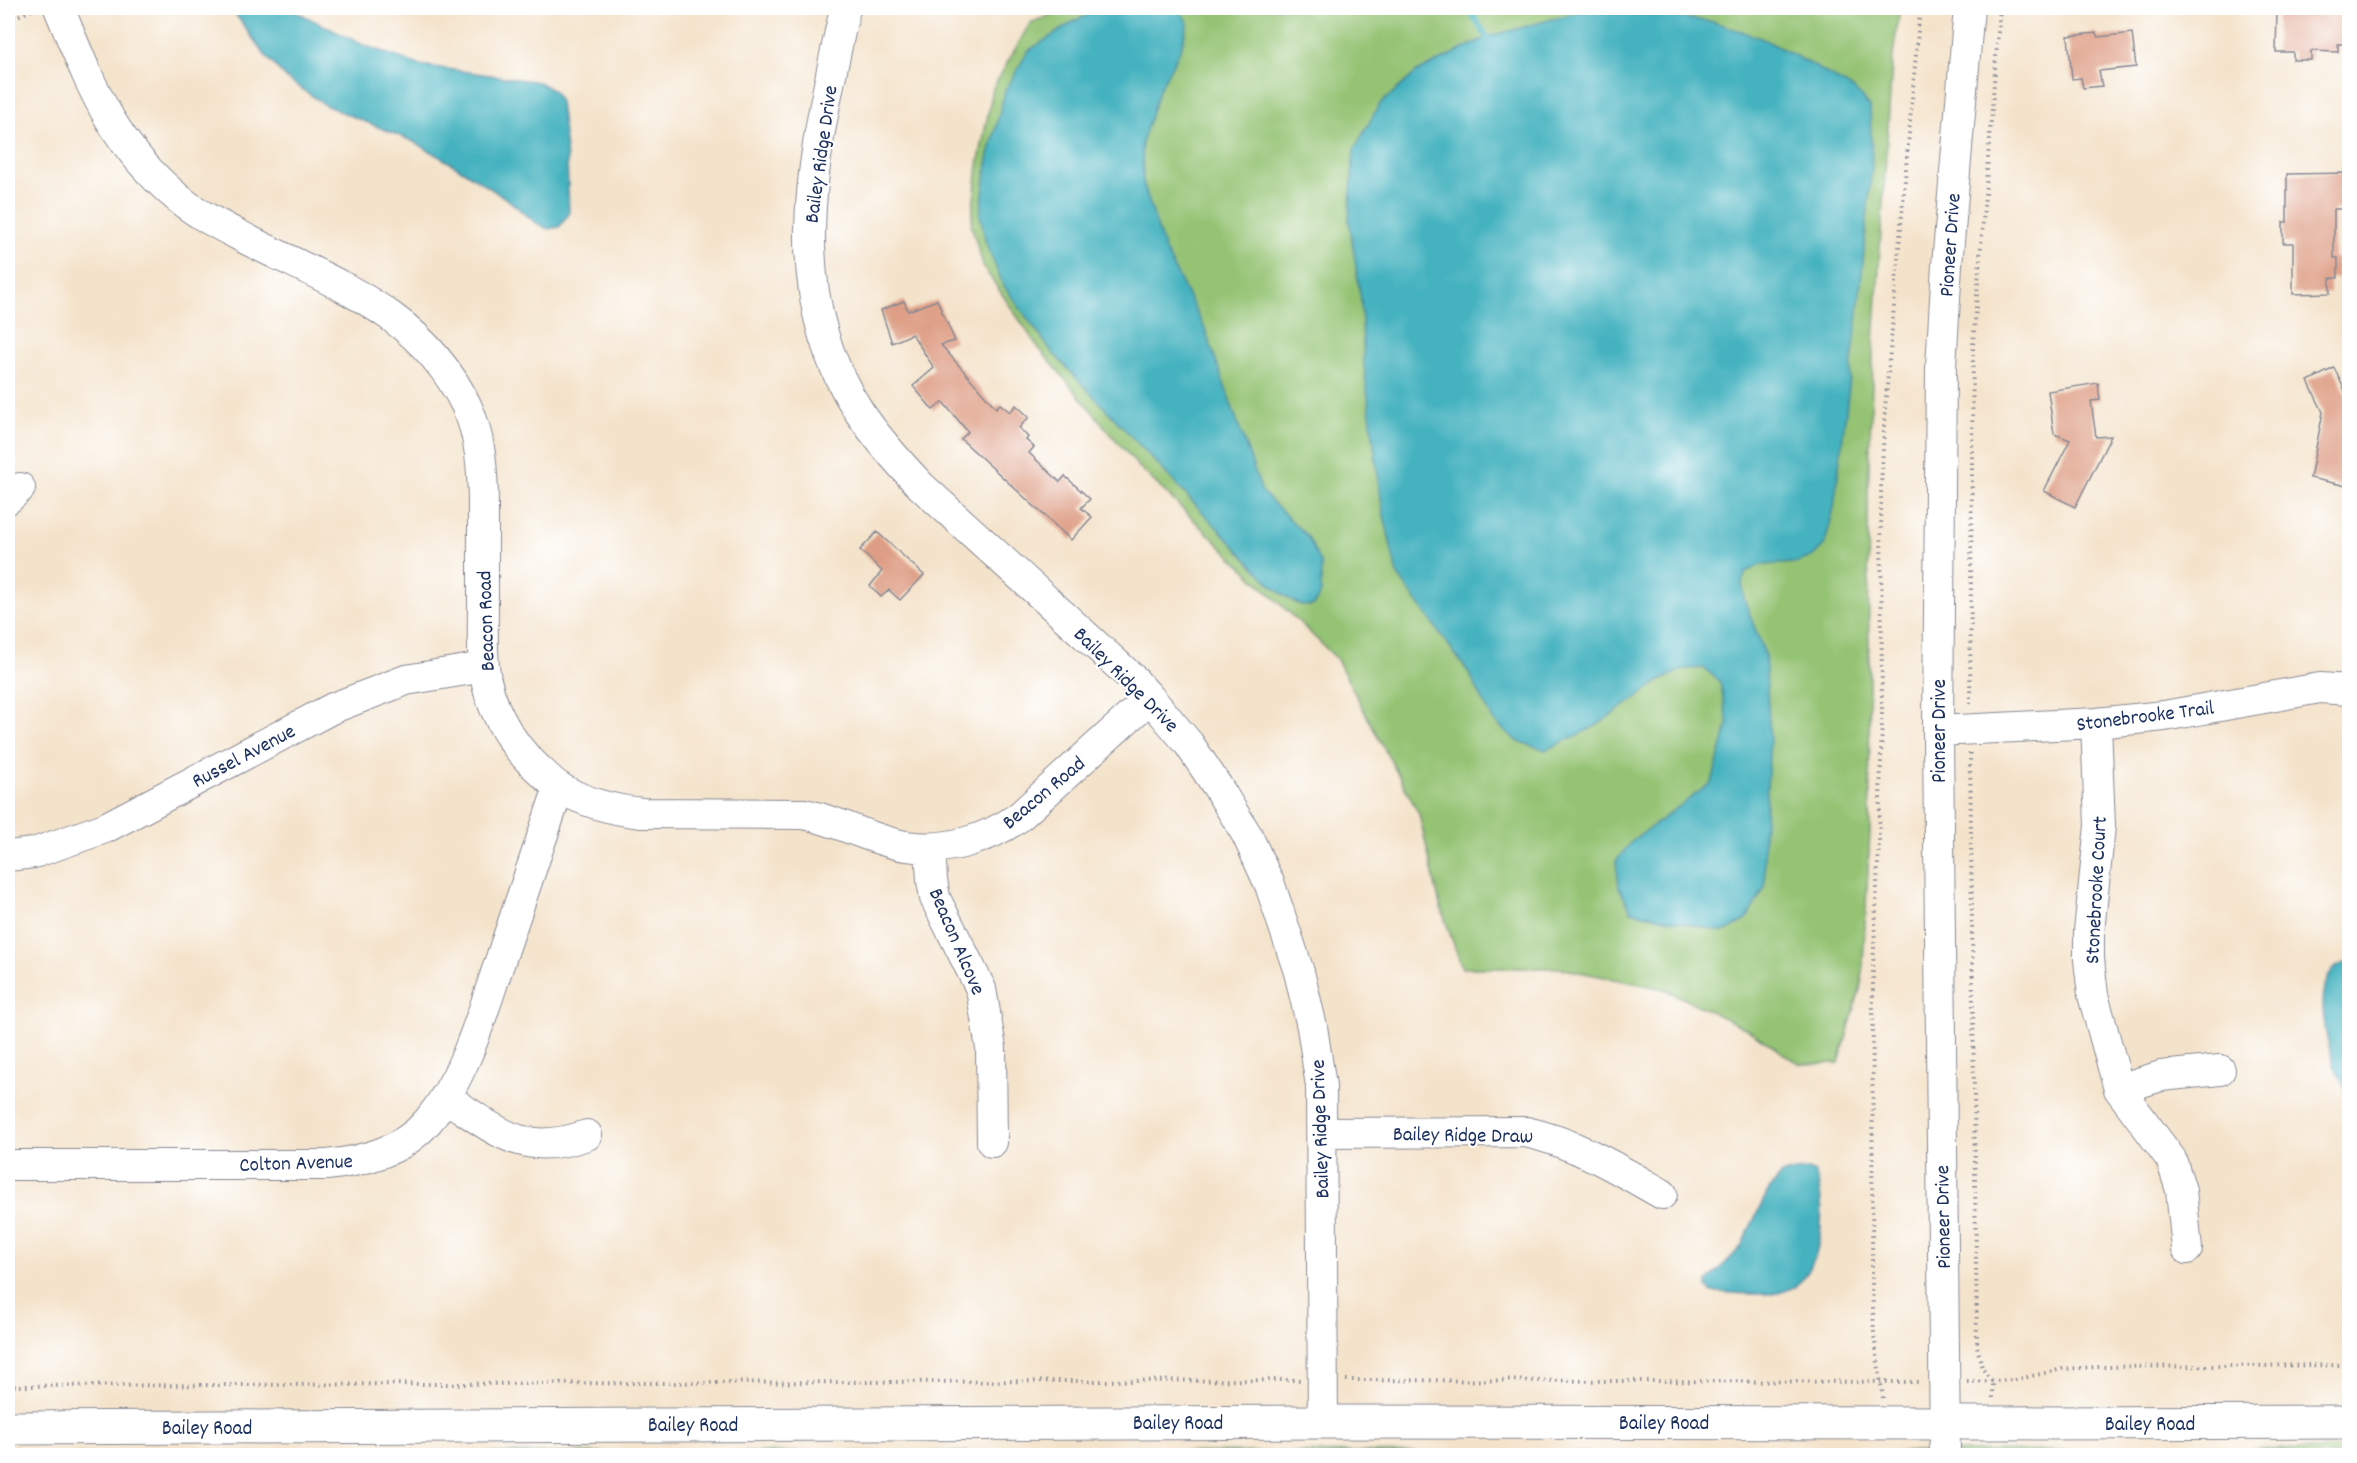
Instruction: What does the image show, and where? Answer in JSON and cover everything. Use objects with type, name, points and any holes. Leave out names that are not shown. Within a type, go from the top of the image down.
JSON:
[{"type":"main road","name":"Bailey Road","points":[[8,1428],[1323,1422],[2349,1422]]},
{"type":"street","name":"Beacon Road","points":[[59,8],[94,94],[117,133],[146,169],[180,200],[214,223],[375,304],[407,327],[432,352],[453,381],[468,408],[483,473],[484,667],[493,702],[506,730],[526,757],[559,787],[619,811],[804,814],[829,819],[905,846],[930,848],[966,842],[1004,828],[1150,698]]},
{"type":"street","name":"Bailey Ridge Drive","points":[[845,8],[829,85],[810,202],[808,247],[822,333],[838,373],[859,412],[899,463],[921,486],[1131,677],[1190,744],[1246,835],[1270,885],[1299,972],[1312,1027],[1321,1086],[1323,1422]]},
{"type":"street","name":"Pioneer Drive","points":[[1945,1455],[1938,731],[1941,367],[1948,254],[1969,8]]},
{"type":"street","name":"Russel Avenue","points":[[8,856],[34,853],[105,828],[333,708],[372,692],[406,680],[484,667]]},
{"type":"street","name":"Stonebrooke Trail","points":[[1938,731],[2096,723],[2164,716],[2308,689],[2349,690]]},
{"type":"street","name":"Stonebrooke Court","points":[[2096,723],[2100,826],[2088,960],[2093,994],[2119,1089]]},
{"type":"street","name":"Colton Avenue","points":[[8,1165],[327,1165],[353,1162],[382,1154],[405,1141],[428,1122],[445,1097],[472,1043],[559,787]]},
{"type":"street","name":"Beacon Alcove","points":[[930,848],[935,898],[981,988],[991,1048],[992,1142]]},
{"type":"street","points":[[2187,1250],[2181,1190],[2171,1159],[2119,1089],[2161,1076],[2220,1070]]},
{"type":"street","points":[[445,1097],[498,1131],[525,1143],[543,1145],[566,1142],[587,1135]]},
{"type":"street","name":"Bailey Ridge Draw","points":[[1322,1132],[1526,1132],[1552,1138],[1584,1150],[1662,1194]]},
{"type":"path","points":[[8,20],[36,8]]},
{"type":"path","points":[[1361,1380],[1881,1382],[1874,1335],[1872,1283],[1873,969],[1882,718],[1881,487],[1885,409],[1920,8]]},
{"type":"path","points":[[1970,705],[1973,345],[2000,8]]},
{"type":"path","points":[[1970,754],[1977,1346],[1982,1368],[1993,1382],[2015,1380],[2062,1369],[2097,1367],[2349,1365]]},
{"type":"path","points":[[8,1386],[1296,1380]]},
{"type":"green space","points":[[1068,8],[1900,8],[1892,63],[1873,358],[1868,497],[1870,832],[1862,982],[1839,1063],[1799,1064],[1745,1028],[1664,989],[1559,968],[1462,968],[1440,905],[1419,814],[1336,658],[1137,465],[1038,347],[984,268],[971,225],[978,165],[993,88],[1030,23]]},
{"type":"green space","points":[[2350,1449],[2349,1456],[8,1455],[895,1452],[1779,1453]]},
{"type":"water","points":[[231,8],[289,8],[361,44],[419,65],[539,82],[554,91],[560,102],[567,159],[569,214],[559,227],[548,229],[535,222],[507,199],[412,141],[327,106],[287,79],[264,54]]},
{"type":"water","points":[[1101,8],[1179,8],[1188,23],[1181,48],[1159,90],[1142,143],[1143,182],[1164,248],[1205,329],[1262,492],[1308,537],[1321,565],[1321,592],[1314,605],[1298,604],[1273,587],[1052,352],[1003,285],[986,243],[980,215],[988,159],[1005,91],[1028,51],[1073,22]]},
{"type":"water","points":[[1582,11],[1662,15],[1714,22],[1763,39],[1805,61],[1854,89],[1870,107],[1872,165],[1858,314],[1834,507],[1825,544],[1813,556],[1796,563],[1760,565],[1746,572],[1742,582],[1744,599],[1765,655],[1770,740],[1764,835],[1765,887],[1746,920],[1724,932],[1631,911],[1619,887],[1616,861],[1631,842],[1712,782],[1728,724],[1720,682],[1704,668],[1683,669],[1660,681],[1594,727],[1546,750],[1517,741],[1493,720],[1469,673],[1397,574],[1382,506],[1364,366],[1361,301],[1349,220],[1354,150],[1379,105],[1417,72],[1487,37]]},
{"type":"water","points":[[2350,962],[2349,1118],[2345,1090],[2334,1065],[2327,1039],[2323,1006],[2328,977],[2336,967]]},
{"type":"water","points":[[1808,1170],[1815,1173],[1819,1187],[1821,1222],[1819,1241],[1807,1274],[1796,1285],[1782,1292],[1757,1294],[1712,1292],[1707,1287],[1708,1281],[1740,1248],[1768,1191],[1781,1175]]},
{"type":"building","points":[[2277,11],[2349,12],[2349,44],[2338,44],[2338,52],[2311,51],[2311,60],[2293,60],[2293,52],[2276,52]]},
{"type":"building","points":[[2096,33],[2098,37],[2132,33],[2136,67],[2099,71],[2102,86],[2083,88],[2081,78],[2072,79],[2068,36]]},
{"type":"building","points":[[2349,173],[2349,209],[2334,209],[2334,258],[2338,258],[2338,278],[2330,278],[2330,293],[2293,294],[2293,243],[2283,243],[2283,222],[2287,222],[2287,174]]},
{"type":"building","points":[[937,300],[955,341],[941,345],[996,408],[1000,404],[1010,412],[1016,405],[1029,417],[1019,428],[1028,437],[1026,440],[1034,447],[1029,453],[1060,482],[1065,476],[1090,499],[1081,508],[1092,517],[1071,540],[961,439],[968,432],[943,402],[933,410],[913,386],[934,368],[912,334],[892,343],[881,310],[904,301],[908,311]]},
{"type":"building","points":[[2334,368],[2349,399],[2347,486],[2310,478],[2323,412],[2308,381]]},
{"type":"building","points":[[2098,383],[2100,400],[2091,401],[2096,437],[2111,436],[2075,507],[2044,491],[2070,440],[2054,434],[2048,391]]},
{"type":"building","points":[[877,532],[924,575],[900,600],[889,590],[881,597],[870,586],[882,571],[860,550]]},
{"type":"waterway","points":[[1468,8],[1487,37]]}]
